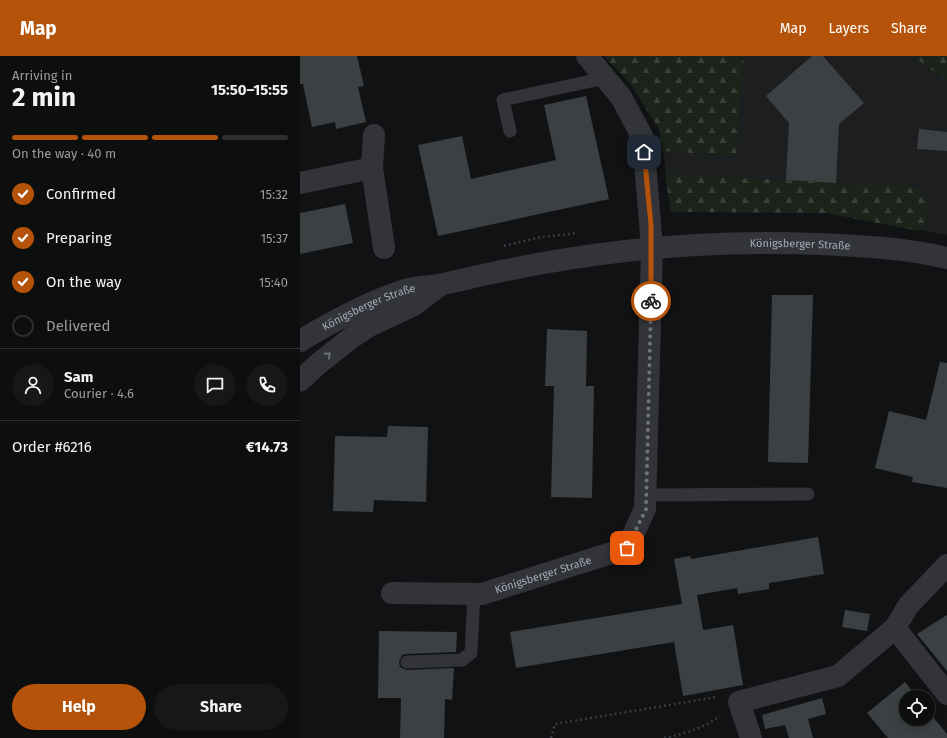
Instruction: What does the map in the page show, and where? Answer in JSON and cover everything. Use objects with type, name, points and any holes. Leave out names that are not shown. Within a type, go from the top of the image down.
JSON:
[{"type":"street","points":[[587,56],[621,97],[643,138],[652,247]]},
{"type":"street","points":[[374,135],[372,168],[384,248]]},
{"type":"street","points":[[300,183],[372,168]]},
{"type":"street","name":"Königsberger Straße","points":[[300,341],[346,315],[406,290],[442,284],[514,267],[553,260],[652,247],[791,243],[891,249],[947,258]]},
{"type":"street","name":"Königsberger Straße","points":[[392,593],[482,594],[627,548],[646,509],[652,247]]},
{"type":"street","name":"Königsberger Straße","points":[[300,381],[318,364],[351,338],[369,326],[414,305],[442,284]]},
{"type":"street","points":[[751,738],[739,702],[838,676],[895,628],[908,606],[947,565]]},
{"type":"street","points":[[895,628],[947,694]]},
{"type":"lane","points":[[510,131],[503,100],[605,78]]},
{"type":"lane","points":[[646,495],[808,494]]},
{"type":"lane","points":[[406,662],[462,660],[471,653],[474,594]]},
{"type":"path","points":[[551,738],[555,724],[716,697],[739,702]]},
{"type":"path","points":[[664,738],[682,734],[710,723],[739,702]]},
{"type":"shaded area","points":[[731,56],[947,56],[947,235],[826,213],[671,212],[663,151],[723,155]]},
{"type":"green space","points":[[604,56],[744,56],[736,156],[663,151],[659,129],[631,85]]},
{"type":"green space","points":[[913,56],[947,56],[947,81],[946,80]]},
{"type":"green space","points":[[665,174],[916,187],[928,200],[927,220],[919,231],[826,213],[671,212]]},
{"type":"building","points":[[300,56],[357,56],[364,86],[358,87],[366,122],[336,129],[335,122],[312,127],[303,84],[300,84]]},
{"type":"building","points":[[812,56],[823,56],[864,103],[839,124],[836,183],[786,180],[789,123],[766,96]]},
{"type":"building","points":[[586,96],[609,199],[438,236],[418,145],[462,136],[471,179],[556,160],[544,105]]},
{"type":"building","points":[[919,129],[947,132],[947,151],[917,149]]},
{"type":"building","points":[[345,204],[353,243],[300,254],[300,213]]},
{"type":"building","points":[[772,295],[813,295],[808,463],[768,462]]},
{"type":"building","points":[[547,329],[587,331],[586,386],[594,386],[592,498],[551,497],[554,386],[545,386]]},
{"type":"building","points":[[940,362],[947,363],[947,488],[912,482],[913,477],[875,468],[889,411],[926,420]]},
{"type":"building","points":[[388,426],[428,427],[426,502],[374,500],[373,512],[333,511],[335,436],[387,437]]},
{"type":"building","points":[[818,537],[824,574],[769,583],[769,589],[738,594],[737,588],[697,595],[703,630],[733,625],[743,685],[683,696],[674,642],[516,668],[510,632],[682,604],[674,559],[690,556],[691,559]]},
{"type":"building","points":[[845,610],[870,614],[867,631],[842,627]]},
{"type":"building","points":[[947,615],[947,671],[917,634]]},
{"type":"building","points":[[379,631],[457,632],[456,652],[406,654],[402,655],[399,662],[400,667],[407,670],[454,668],[452,700],[445,699],[444,738],[400,738],[401,698],[378,698]]},
{"type":"building","points":[[905,682],[911,690],[899,690],[899,726],[935,726],[935,719],[947,734],[947,738],[888,738],[867,713]]},
{"type":"building","points":[[822,698],[826,714],[808,719],[813,738],[789,738],[785,725],[765,729],[762,715]]},
{"type":"way so far","points":[[627,548],[646,509],[651,301]]},
{"type":"route","points":[[644,152],[651,225],[651,301]]}]
